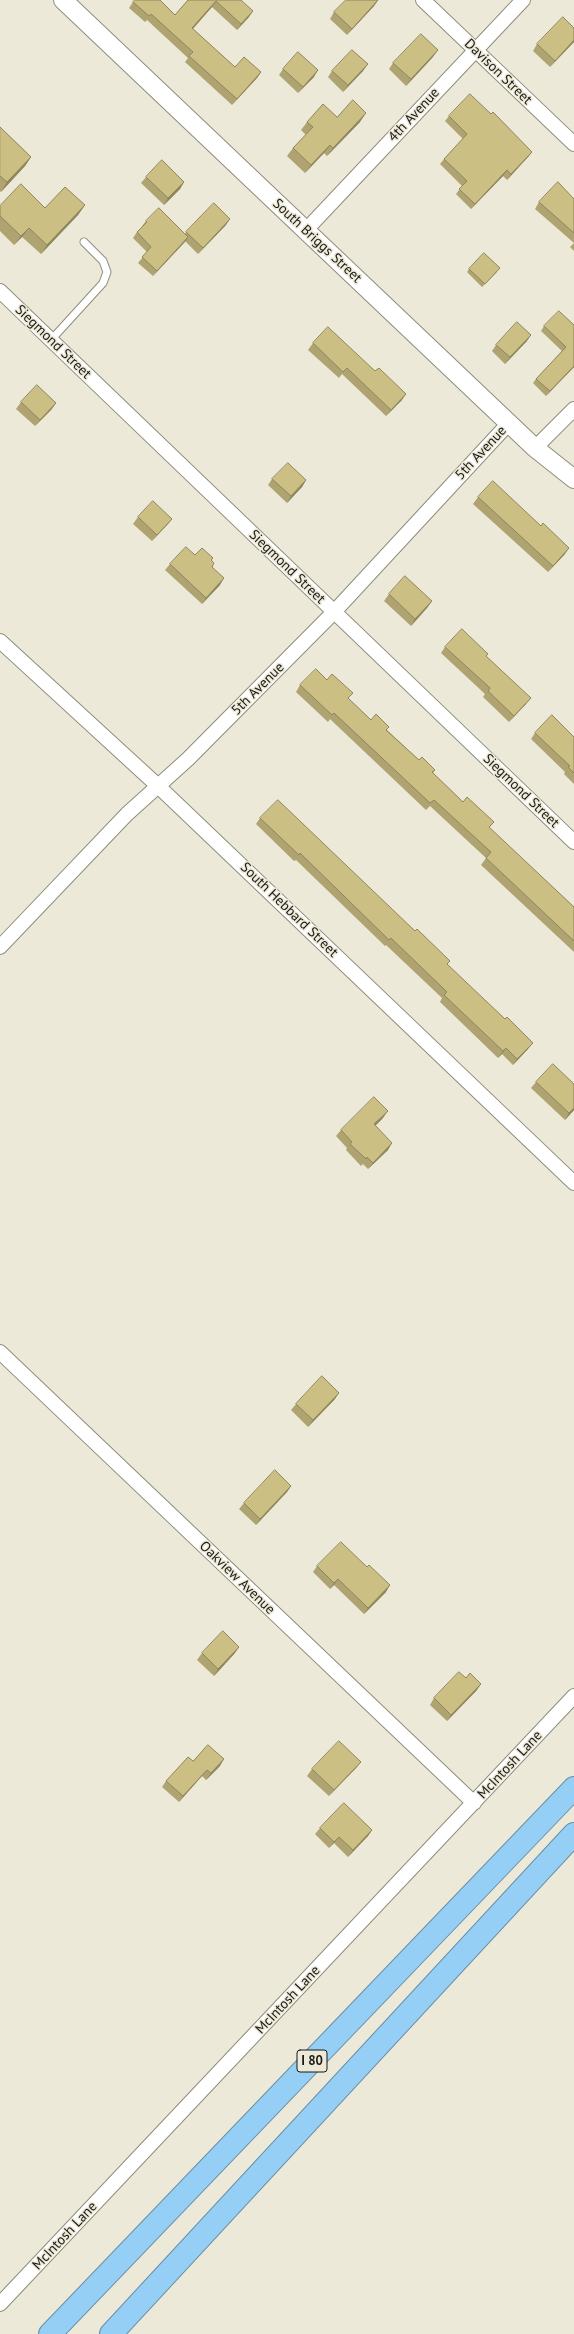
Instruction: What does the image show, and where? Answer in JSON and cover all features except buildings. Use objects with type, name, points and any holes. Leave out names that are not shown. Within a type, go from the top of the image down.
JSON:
[{"type":"highway","name":"I 80","points":[[50,2334],[574,1788]]},
{"type":"highway","name":"I 80","points":[[111,2334],[574,1834]]},
{"type":"street","name":"South Briggs Street","points":[[63,0],[535,448],[574,479]]},
{"type":"street","name":"Davison Street","points":[[423,0],[574,144]]},
{"type":"street","name":"4th Avenue","points":[[306,230],[522,0]]},
{"type":"street","name":"Siegmond Street","points":[[0,291],[574,842]]},
{"type":"street","points":[[535,448],[574,409]]},
{"type":"street","name":"5th Avenue","points":[[0,947],[127,814],[157,785],[188,760],[334,612],[509,423]]},
{"type":"street","name":"South Hebbard Street","points":[[0,641],[157,785],[574,1183]]},
{"type":"street","name":"Oakview Avenue","points":[[0,1352],[474,1804]]},
{"type":"street","name":"McIntosh Lane","points":[[0,2304],[474,1804],[574,1696]]},
{"type":"lane","points":[[51,340],[103,283],[107,272],[103,261],[84,242]]}]
